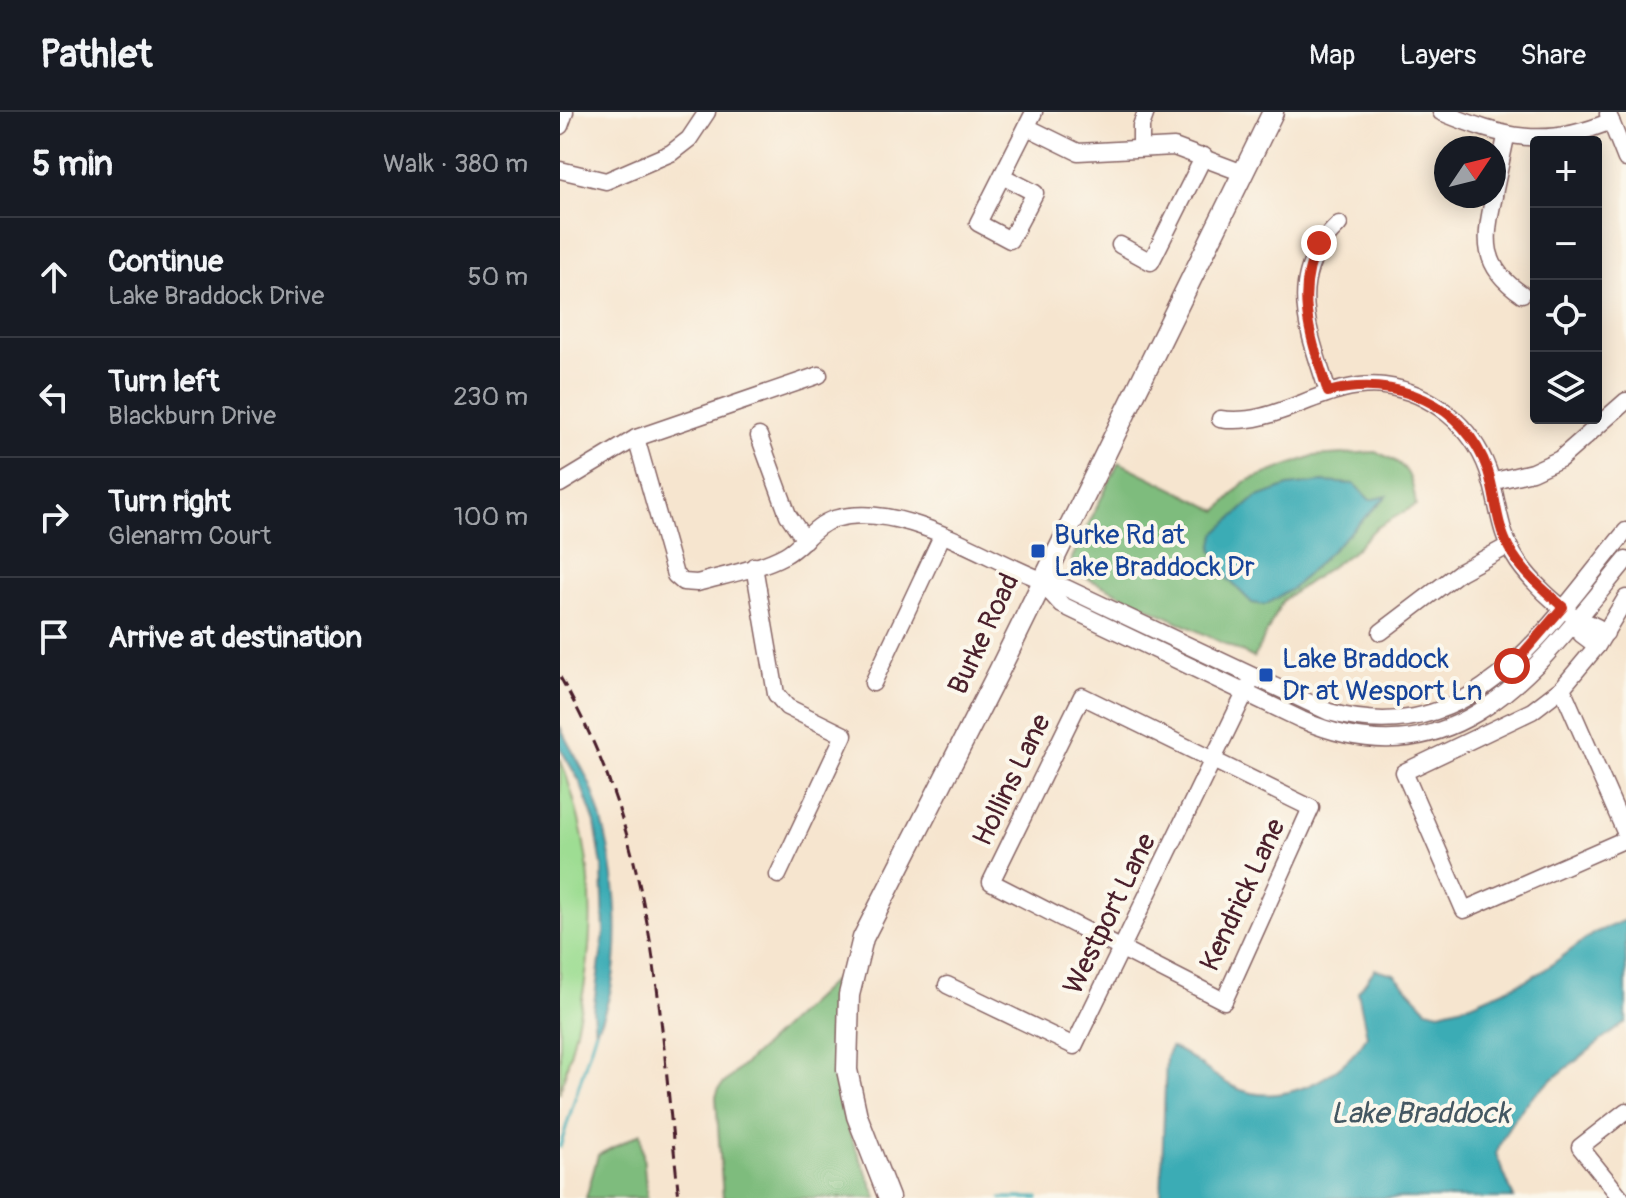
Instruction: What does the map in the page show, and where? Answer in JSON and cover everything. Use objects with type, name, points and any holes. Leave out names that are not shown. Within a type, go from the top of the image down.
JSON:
[{"type":"main road","name":"Burke Road","points":[[889,1198],[857,1116],[847,1070],[846,1022],[853,976],[870,923],[949,772],[1040,581],[1273,112]]},
{"type":"street","points":[[560,126],[565,112]]},
{"type":"street","points":[[560,170],[606,181],[671,153],[689,139],[707,112]]},
{"type":"street","points":[[1141,147],[1141,126],[1146,112]]},
{"type":"street","points":[[1441,112],[1503,136]]},
{"type":"street","points":[[1506,137],[1552,138],[1609,116],[1626,159]]},
{"type":"street","points":[[1002,176],[1030,119],[1078,152],[1174,147],[1243,173]]},
{"type":"street","points":[[1120,245],[1151,262],[1204,156]]},
{"type":"street","points":[[1491,208],[1487,227],[1488,251],[1502,281],[1522,294]]},
{"type":"street","points":[[1328,392],[1308,328],[1305,293],[1313,255],[1319,243],[1339,224]]},
{"type":"street","points":[[560,484],[636,438],[819,375]]},
{"type":"street","points":[[1220,419],[1250,421],[1350,386],[1377,385],[1404,390],[1429,401],[1452,417],[1470,436],[1491,482],[1508,546],[1530,577],[1578,619],[1591,621],[1602,640]]},
{"type":"street","points":[[1491,482],[1532,472],[1560,459],[1626,401]]},
{"type":"street","points":[[759,436],[788,515],[805,540]]},
{"type":"street","points":[[636,438],[675,575],[683,582],[697,583],[780,558],[828,521],[861,515],[912,524],[1040,581],[1066,588],[1347,717],[1384,720],[1417,716],[1482,691],[1512,666],[1626,531]]},
{"type":"street","points":[[873,683],[942,536]]},
{"type":"street","points":[[1381,632],[1460,572],[1508,546]]},
{"type":"street","points":[[1040,581],[1062,605],[1302,720],[1344,735],[1409,737],[1453,725],[1492,707],[1525,679],[1626,560]]},
{"type":"street","points":[[754,566],[776,694],[787,707],[844,735],[778,875]]},
{"type":"street","points":[[1562,688],[1626,837],[1464,910],[1404,772],[1532,711],[1562,688],[1624,608]]},
{"type":"street","name":"Westport Lane","points":[[947,985],[1074,1046],[1124,950],[1253,676]]},
{"type":"street","name":"Hollins Lane","points":[[1124,950],[991,882],[1082,696],[1213,757]]},
{"type":"street","name":"Kendrick Lane","points":[[1124,950],[1224,1001],[1311,808],[1213,757]]},
{"type":"street","points":[[1621,1198],[1580,1147],[1626,1111]]},
{"type":"green space","points":[[1375,452],[1394,460],[1406,470],[1416,505],[1376,528],[1352,552],[1283,600],[1254,658],[1080,575],[1072,566],[1072,558],[1119,462],[1218,511],[1244,482],[1313,456]]},
{"type":"green space","points":[[560,758],[585,846],[590,886],[590,926],[581,1006],[560,1093]]},
{"type":"green space","points":[[836,978],[833,1037],[839,1096],[850,1134],[877,1198],[723,1198],[716,1097],[719,1088]]},
{"type":"green space","points":[[641,1133],[647,1198],[586,1198],[598,1155]]},
{"type":"water","points":[[1323,482],[1354,484],[1370,500],[1387,496],[1293,588],[1265,605],[1252,603],[1226,577],[1225,567],[1212,550],[1215,534],[1255,498],[1288,486]]},
{"type":"water","points":[[560,726],[593,792],[613,880],[616,946],[613,978],[606,1007],[595,1032],[593,1011],[604,933],[602,866],[595,823],[580,782],[560,748]]},
{"type":"water","name":"Lake Braddock","points":[[1626,920],[1626,1023],[1539,1091],[1510,1125],[1496,1154],[1514,1198],[1161,1198],[1166,1057],[1171,1047],[1234,1087],[1252,1093],[1290,1092],[1309,1086],[1343,1064],[1367,1036],[1358,992],[1375,969],[1394,974],[1427,1009],[1440,1012],[1471,1004],[1520,983],[1543,971],[1594,933]]},
{"type":"waterway","points":[[560,1147],[596,1030]]},
{"type":"waterway","points":[[1001,1198],[1038,1198]]},
{"type":"railway","points":[[560,677],[592,740],[617,804],[635,867],[658,995],[679,1198]]},
{"type":"place","name":"Burke Rd at Lake Braddock Dr","points":[[1038,551]]},
{"type":"place","name":"Lake Braddock Dr at Wesport Ln","points":[[1266,675]]},
{"type":"route","points":[[1319,243],[1308,273],[1305,312],[1328,392],[1350,386],[1390,387],[1429,401],[1452,417],[1470,436],[1487,469],[1508,546],[1522,568],[1563,607],[1512,666]]}]
